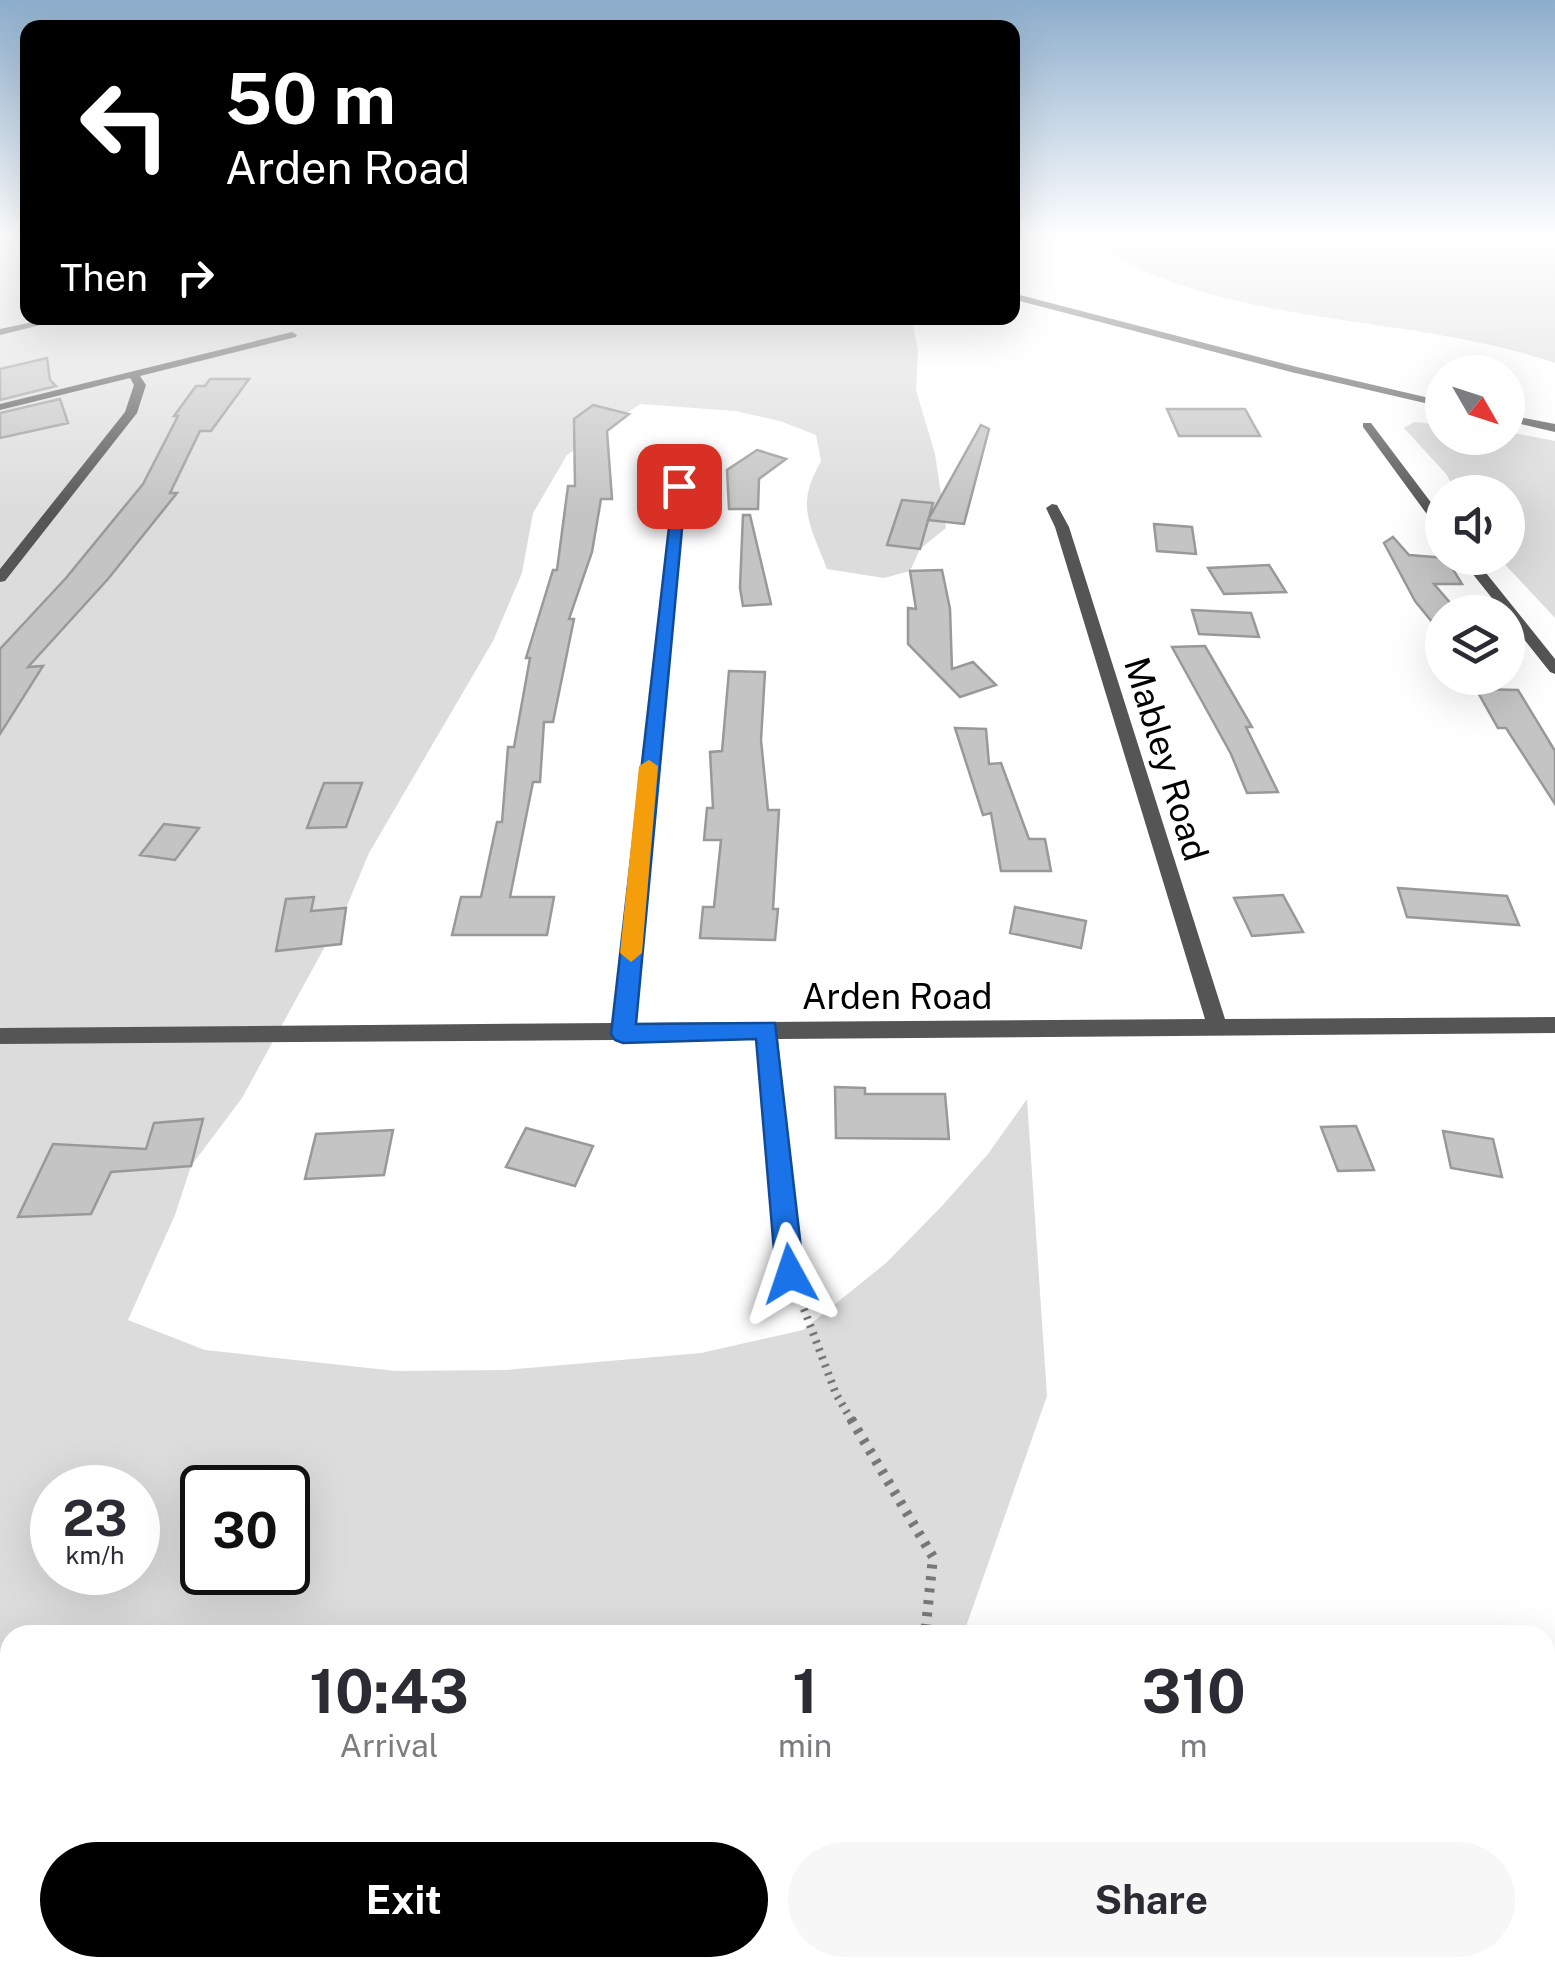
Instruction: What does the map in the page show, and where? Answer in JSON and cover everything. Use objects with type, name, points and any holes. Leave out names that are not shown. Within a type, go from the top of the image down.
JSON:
[{"type":"street","points":[[1130,327],[1425,400]]},
{"type":"street","points":[[0,407],[292,335]]},
{"type":"street","points":[[0,578],[132,413],[140,385],[133,374]]},
{"type":"street","points":[[1525,422],[1555,428]]},
{"type":"street","points":[[1367,425],[1425,503]]},
{"type":"street","points":[[623,1034],[683,450]]},
{"type":"street","name":"Mabley Road","points":[[1052,508],[1062,526],[1218,1029]]},
{"type":"street","points":[[1481,575],[1555,669]]},
{"type":"street","name":"Arden Road","points":[[0,1036],[1555,1025]]},
{"type":"street","points":[[767,1029],[790,1274]]},
{"type":"path","points":[[790,1274],[836,1394],[933,1557],[926,1625]]},
{"type":"shaded area","points":[[0,327],[913,327],[918,349],[916,390],[935,454],[946,528],[920,549],[910,571],[884,578],[827,569],[811,527],[807,503],[821,461],[816,435],[780,421],[735,411],[640,404],[567,455],[533,513],[522,573],[493,641],[369,853],[346,908],[242,1098],[191,1166],[175,1215],[128,1320],[205,1350],[396,1371],[506,1370],[701,1353],[803,1330],[886,1263],[941,1207],[988,1154],[1027,1099],[1047,1396],[967,1625],[0,1625]]},
{"type":"shaded area","points":[[1388,327],[1555,327],[1555,363],[1505,348]]},
{"type":"shaded area","points":[[1414,422],[1425,423],[1425,451],[1404,428]]},
{"type":"shaded area","points":[[1525,435],[1555,441],[1555,618],[1515,575],[1525,575],[1525,475],[1447,475],[1429,455],[1525,455]]},
{"type":"building","points":[[47,358],[50,380],[56,386],[0,400],[0,369]]},
{"type":"building","points":[[210,379],[249,379],[211,431],[200,431],[170,493],[177,493],[108,579],[28,667],[43,666],[0,734],[0,649],[66,578],[143,484],[178,416],[174,416],[196,386],[205,386]]},
{"type":"building","points":[[60,399],[68,423],[0,438],[0,413]]},
{"type":"building","points":[[593,405],[629,414],[607,431],[612,499],[601,499],[592,552],[569,619],[574,619],[553,722],[544,722],[540,782],[533,782],[510,897],[554,897],[547,935],[452,935],[461,897],[481,897],[497,822],[502,822],[508,747],[514,747],[530,658],[526,658],[553,570],[557,570],[568,486],[575,486],[574,419]]},
{"type":"building","points":[[1167,409],[1245,409],[1260,436],[1179,436]]},
{"type":"building","points":[[981,425],[989,429],[964,524],[928,520]]},
{"type":"building","points":[[757,450],[786,459],[759,479],[758,509],[729,509],[727,470]]},
{"type":"building","points":[[902,500],[933,503],[920,549],[887,545]]},
{"type":"building","points":[[743,515],[750,515],[771,604],[743,606]]},
{"type":"building","points":[[1154,524],[1192,527],[1196,554],[1157,551]]},
{"type":"building","points":[[1393,537],[1409,555],[1425,556],[1425,575],[1456,575],[1462,584],[1434,584],[1443,595],[1425,595],[1425,613],[1384,543]]},
{"type":"building","points":[[1269,565],[1286,592],[1224,594],[1208,568]]},
{"type":"building","points":[[942,570],[950,609],[952,669],[973,662],[996,685],[960,697],[908,644],[908,608],[916,609],[910,571]]},
{"type":"building","points":[[1192,610],[1251,613],[1259,637],[1199,634]]},
{"type":"building","points":[[1205,646],[1252,727],[1246,727],[1278,792],[1247,793],[1231,754],[1172,647]]},
{"type":"building","points":[[729,671],[765,672],[761,740],[768,810],[779,810],[775,940],[700,938],[703,907],[714,907],[721,840],[704,840],[707,808],[713,808],[710,752],[722,751]]},
{"type":"building","points":[[1479,695],[1521,695],[1555,751],[1555,804],[1506,728],[1498,728]]},
{"type":"building","points":[[955,728],[986,729],[989,764],[1001,763],[1029,839],[1045,839],[1051,871],[1001,871],[991,813],[983,815]]},
{"type":"building","points":[[324,783],[362,783],[346,827],[307,828]]},
{"type":"building","points":[[164,824],[199,828],[175,860],[140,855]]},
{"type":"building","points":[[1398,888],[1507,896],[1519,925],[1407,917]]},
{"type":"building","points":[[1283,895],[1303,932],[1252,936],[1234,898]]},
{"type":"building","points":[[314,897],[311,911],[346,908],[341,944],[276,951],[286,899]]},
{"type":"building","points":[[1015,907],[1086,921],[1081,948],[1010,933]]},
{"type":"building","points":[[835,1087],[865,1088],[865,1094],[945,1094],[949,1139],[836,1138]]},
{"type":"building","points":[[203,1119],[191,1166],[111,1172],[91,1214],[18,1217],[53,1144],[146,1149],[154,1123]]},
{"type":"building","points":[[1356,1126],[1374,1170],[1338,1171],[1321,1127]]},
{"type":"building","points":[[526,1128],[593,1146],[575,1186],[506,1167]]},
{"type":"building","points":[[393,1130],[384,1175],[305,1179],[316,1134]]},
{"type":"building","points":[[1443,1131],[1493,1139],[1502,1177],[1451,1168]]},
{"type":"slow traffic","points":[[631,953],[649,766]]},
{"type":"route","points":[[679,486],[623,1034],[767,1029],[790,1274]]}]
